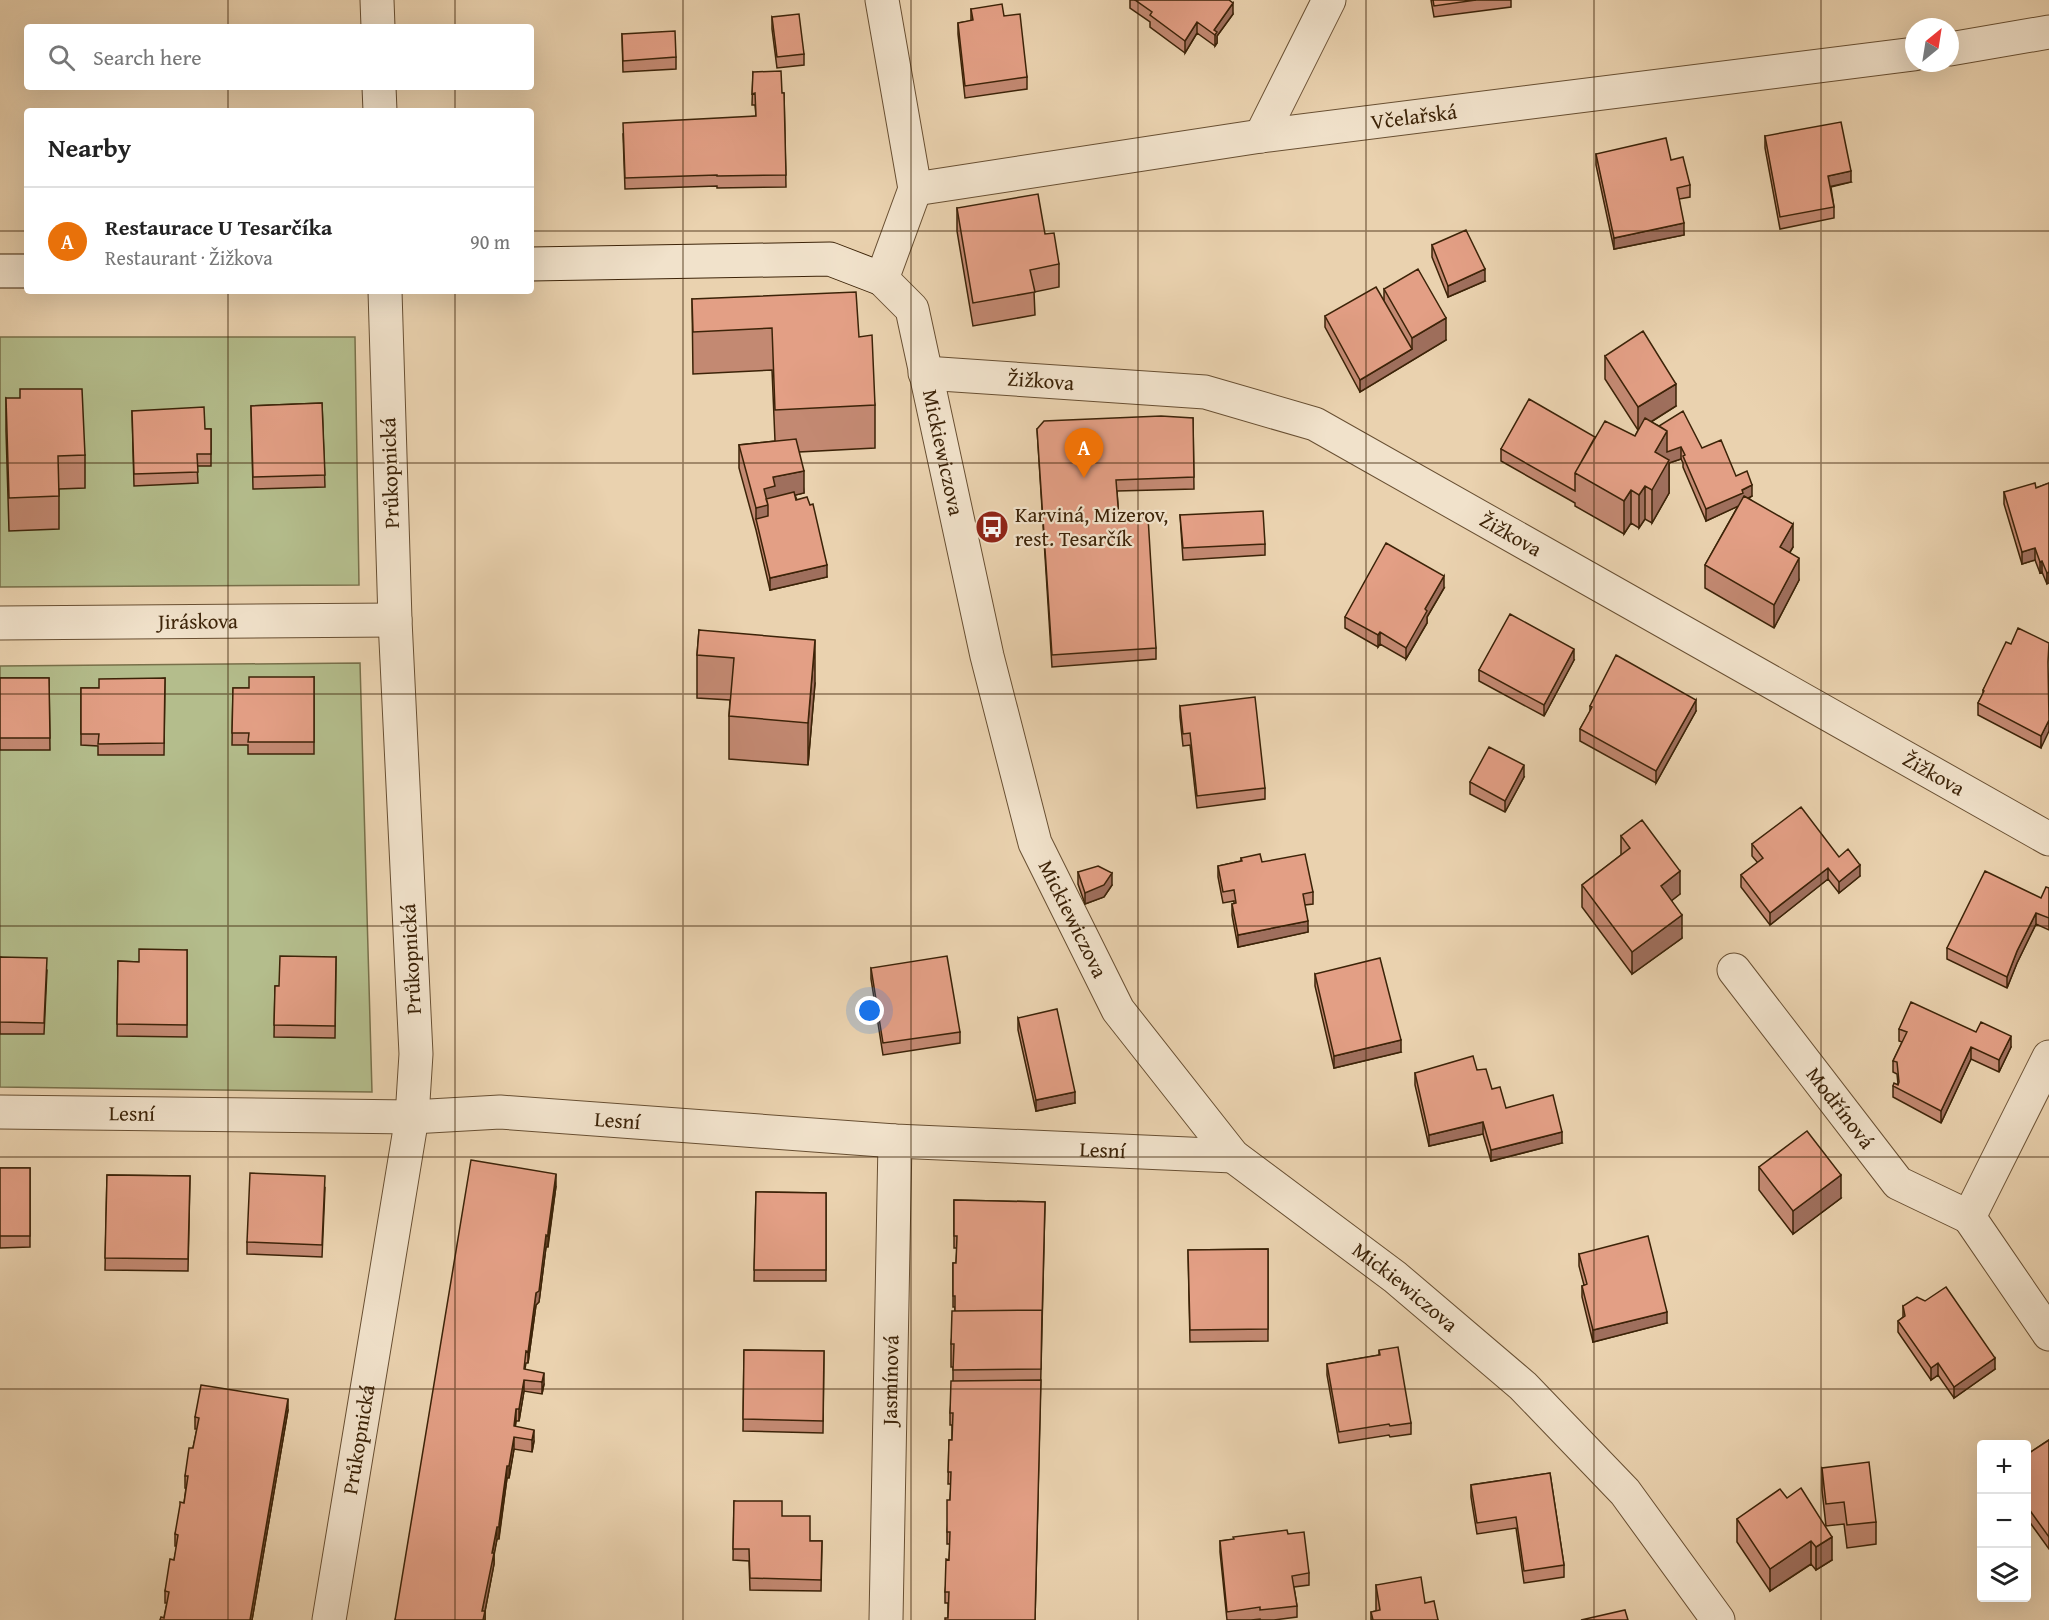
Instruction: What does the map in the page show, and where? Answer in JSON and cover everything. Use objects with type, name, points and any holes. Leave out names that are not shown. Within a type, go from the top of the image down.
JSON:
[{"type":"street","points":[[377,0],[378,24]]},
{"type":"street","points":[[534,264],[830,259],[882,279],[915,189],[882,0]]},
{"type":"street","points":[[1261,136],[1329,0]]},
{"type":"street","points":[[1959,48],[2049,32]]},
{"type":"street","name":"Včelařská","points":[[915,189],[1261,136],[1905,55]]},
{"type":"street","points":[[379,90],[380,108]]},
{"type":"street","points":[[0,271],[24,271]]},
{"type":"street","name":"Mickiewiczova","points":[[882,279],[912,309],[987,656],[1035,843],[1118,1010],[1233,1156],[1395,1276],[1523,1386],[1625,1492],[1718,1620]]},
{"type":"street","name":"Průkopnická","points":[[329,1620],[412,1117],[416,1054],[395,620],[385,294]]},
{"type":"street","name":"Žižkova","points":[[925,373],[1205,392],[1315,424],[2049,838]]},
{"type":"street","name":"Jiráskova","points":[[0,622],[395,620]]},
{"type":"street","name":"Modřínová","points":[[1734,970],[1898,1183],[1969,1217]]},
{"type":"street","points":[[2049,1057],[1969,1217],[2049,1334]]},
{"type":"street","name":"Lesní","points":[[0,1112],[412,1117],[500,1112],[895,1142],[1233,1156]]},
{"type":"street","name":"Jasmínová","points":[[886,1620],[895,1142]]},
{"type":"green space","points":[[0,337],[355,337],[359,585],[0,587]]},
{"type":"green space","points":[[360,663],[372,1092],[0,1087],[0,666]]},
{"type":"building","points":[[1135,0],[1229,0],[1233,3],[1214,30],[1217,32],[1215,35],[1197,22],[1185,41],[1150,15],[1152,12]]},
{"type":"building","points":[[1433,0],[1476,0],[1434,6]]},
{"type":"building","points":[[1002,4],[1004,16],[1020,14],[1027,77],[965,86],[958,23],[973,20],[971,9]]},
{"type":"building","points":[[799,14],[804,54],[777,57],[772,17]]},
{"type":"building","points":[[675,31],[676,57],[623,61],[622,34]]},
{"type":"building","points":[[781,71],[782,93],[784,93],[786,175],[625,178],[623,123],[756,116],[755,93],[752,94],[753,72]]},
{"type":"building","points":[[1841,122],[1851,171],[1828,176],[1834,207],[1780,217],[1765,136]]},
{"type":"building","points":[[1666,138],[1671,160],[1683,157],[1690,185],[1677,188],[1684,223],[1614,238],[1596,154]]},
{"type":"building","points":[[1038,194],[1045,234],[1054,233],[1059,264],[1030,270],[1035,292],[973,303],[957,208]]},
{"type":"building","points":[[1466,230],[1485,269],[1448,286],[1432,245]]},
{"type":"building","points":[[1418,269],[1446,318],[1412,338],[1384,289]]},
{"type":"building","points":[[1376,287],[1412,349],[1360,380],[1325,316]]},
{"type":"building","points":[[856,292],[859,337],[872,335],[875,405],[775,410],[772,328],[693,332],[692,299]]},
{"type":"building","points":[[1643,331],[1676,384],[1638,407],[1605,356]]},
{"type":"building","points":[[20,389],[82,389],[85,455],[58,456],[59,496],[9,498],[6,398],[20,398]]},
{"type":"building","points":[[1529,399],[1595,437],[1575,473],[1575,491],[1501,449]]},
{"type":"building","points":[[322,403],[325,475],[253,477],[251,406]]},
{"type":"building","points":[[204,407],[205,429],[211,429],[211,454],[197,454],[198,472],[134,474],[132,411]]},
{"type":"building","points":[[1683,411],[1702,448],[1721,440],[1736,476],[1747,471],[1752,485],[1742,490],[1743,493],[1706,509],[1681,447],[1667,452],[1667,431],[1659,426]]},
{"type":"building","points":[[1161,416],[1193,418],[1194,477],[1116,480],[1119,519],[1148,517],[1156,648],[1052,655],[1037,429],[1044,421]]},
{"type":"building","points":[[1645,418],[1667,431],[1655,452],[1669,460],[1652,490],[1645,486],[1639,495],[1631,490],[1624,501],[1575,473],[1605,421],[1635,436]]},
{"type":"building","points":[[796,439],[804,471],[773,477],[775,486],[764,489],[768,505],[756,508],[739,445]]},
{"type":"building","points":[[2035,483],[2036,488],[2049,483],[2049,572],[2047,573],[2035,548],[2022,552],[2004,492]]},
{"type":"building","points":[[794,492],[796,500],[807,497],[810,505],[813,504],[827,565],[770,578],[756,519],[768,516],[766,499]]},
{"type":"building","points":[[1744,496],[1793,524],[1780,547],[1799,558],[1774,605],[1705,565]]},
{"type":"building","points":[[1263,511],[1265,544],[1183,548],[1180,515]]},
{"type":"building","points":[[1386,543],[1444,576],[1406,648],[1380,632],[1378,635],[1345,617]]},
{"type":"building","points":[[1510,614],[1574,649],[1544,705],[1479,670]]},
{"type":"building","points":[[2018,628],[2049,643],[2049,720],[2041,736],[1978,703],[2006,642],[2011,644]]},
{"type":"building","points":[[699,630],[815,640],[808,723],[729,716],[734,658],[697,655]]},
{"type":"building","points":[[1616,655],[1696,700],[1656,771],[1580,729]]},
{"type":"building","points":[[249,677],[314,677],[314,742],[248,742],[249,733],[232,733],[233,688],[249,688]]},
{"type":"building","points":[[0,678],[49,678],[50,738],[0,738]]},
{"type":"building","points":[[165,678],[164,743],[98,744],[99,734],[81,734],[81,688],[99,688],[99,679]]},
{"type":"building","points":[[1255,697],[1265,788],[1197,796],[1190,733],[1183,734],[1180,706]]},
{"type":"building","points":[[1489,747],[1524,765],[1505,801],[1470,782]]},
{"type":"building","points":[[1801,807],[1839,857],[1848,849],[1860,865],[1839,882],[1828,868],[1770,913],[1741,875],[1763,858],[1752,844]]},
{"type":"building","points":[[1642,820],[1680,871],[1661,886],[1682,915],[1632,952],[1582,885],[1630,848],[1621,836]]},
{"type":"building","points":[[1260,854],[1262,862],[1305,854],[1313,892],[1303,894],[1308,921],[1238,935],[1232,904],[1236,903],[1234,890],[1223,892],[1218,866]]},
{"type":"building","points":[[1098,866],[1112,873],[1104,885],[1085,893],[1078,872]]},
{"type":"building","points":[[1985,871],[2041,898],[2046,887],[2049,888],[2049,918],[2036,913],[2007,977],[1947,948]]},
{"type":"building","points":[[139,949],[187,950],[187,1025],[117,1024],[118,961],[139,962]]},
{"type":"building","points":[[280,956],[336,957],[335,1026],[274,1025],[275,986],[279,986]]},
{"type":"building","points":[[947,956],[960,1032],[883,1043],[871,968]]},
{"type":"building","points":[[0,957],[47,958],[44,1023],[0,1022]]},
{"type":"building","points":[[1380,958],[1401,1040],[1334,1056],[1315,974]]},
{"type":"building","points":[[1911,1002],[1976,1032],[1981,1022],[2011,1036],[1999,1060],[1971,1047],[1941,1111],[1893,1086],[1894,1083],[1898,1085],[1899,1082],[1897,1062],[1893,1061],[1907,1032],[1899,1029]]},
{"type":"building","points":[[1057,1009],[1075,1092],[1036,1100],[1018,1018]]},
{"type":"building","points":[[1473,1056],[1477,1070],[1486,1069],[1492,1089],[1500,1087],[1506,1108],[1553,1095],[1562,1132],[1491,1150],[1483,1122],[1429,1135],[1415,1073]]},
{"type":"building","points":[[1807,1131],[1841,1175],[1793,1211],[1759,1167]]},
{"type":"building","points":[[471,1160],[556,1174],[539,1291],[536,1293],[524,1369],[544,1373],[542,1382],[524,1380],[519,1409],[516,1409],[514,1426],[534,1430],[532,1440],[514,1437],[482,1611],[485,1611],[483,1620],[395,1620]]},
{"type":"building","points":[[0,1168],[30,1168],[30,1236],[0,1236]]},
{"type":"building","points":[[250,1173],[325,1176],[322,1245],[247,1242]]},
{"type":"building","points":[[107,1175],[190,1176],[188,1259],[105,1258]]},
{"type":"building","points":[[756,1192],[826,1193],[826,1270],[754,1270]]},
{"type":"building","points":[[954,1200],[1045,1202],[1042,1321],[1042,1310],[955,1311],[953,1263],[956,1263],[957,1236],[954,1236]]},
{"type":"building","points":[[1648,1236],[1667,1312],[1593,1330],[1582,1286],[1587,1284],[1579,1254]]},
{"type":"building","points":[[1268,1249],[1268,1329],[1190,1330],[1188,1250]]},
{"type":"building","points":[[1946,1287],[1995,1358],[1954,1387],[1938,1363],[1931,1368],[1898,1321],[1905,1316],[1903,1306],[1917,1297],[1925,1301]]},
{"type":"building","points":[[1042,1310],[1041,1369],[953,1370],[952,1311]]},
{"type":"building","points":[[1398,1347],[1411,1423],[1339,1432],[1327,1364],[1380,1355],[1379,1350]]},
{"type":"building","points":[[744,1350],[824,1351],[823,1421],[743,1419]]},
{"type":"building","points":[[1041,1380],[1035,1620],[945,1620],[948,1618],[949,1592],[945,1592],[950,1532],[947,1532],[947,1500],[950,1500],[949,1440],[952,1440],[953,1413],[950,1413],[951,1381]]},
{"type":"building","points":[[201,1385],[288,1399],[250,1620],[160,1620],[161,1617],[164,1618],[169,1592],[165,1591],[170,1559],[174,1560],[180,1502],[184,1503],[189,1448],[193,1448],[199,1418],[195,1417]]},
{"type":"building","points":[[2049,1440],[2049,1537],[2031,1512],[2031,1452]]},
{"type":"building","points":[[1869,1462],[1876,1522],[1847,1525],[1844,1502],[1826,1504],[1822,1468]]},
{"type":"building","points":[[1550,1473],[1564,1565],[1524,1571],[1516,1517],[1477,1523],[1471,1485]]},
{"type":"building","points":[[1801,1488],[1832,1537],[1816,1547],[1811,1541],[1770,1569],[1737,1519],[1780,1489],[1787,1498]]},
{"type":"building","points":[[734,1501],[782,1501],[782,1516],[810,1516],[810,1541],[822,1541],[821,1580],[750,1578],[749,1549],[733,1549]]},
{"type":"building","points":[[1287,1530],[1288,1534],[1304,1532],[1309,1573],[1292,1576],[1297,1606],[1260,1610],[1260,1607],[1227,1612],[1220,1541],[1234,1539],[1233,1537]]},
{"type":"building","points":[[1421,1577],[1425,1603],[1434,1601],[1438,1620],[1373,1620],[1371,1612],[1380,1610],[1376,1585]]},
{"type":"building","points":[[1625,1610],[1628,1620],[1581,1620]]},
{"type":"place","name":"Restaurace U Tesarčíka","points":[[1084,478]]},
{"type":"place","name":"Karviná, Mizerov, rest. Tesarčík","points":[[992,527]]}]
